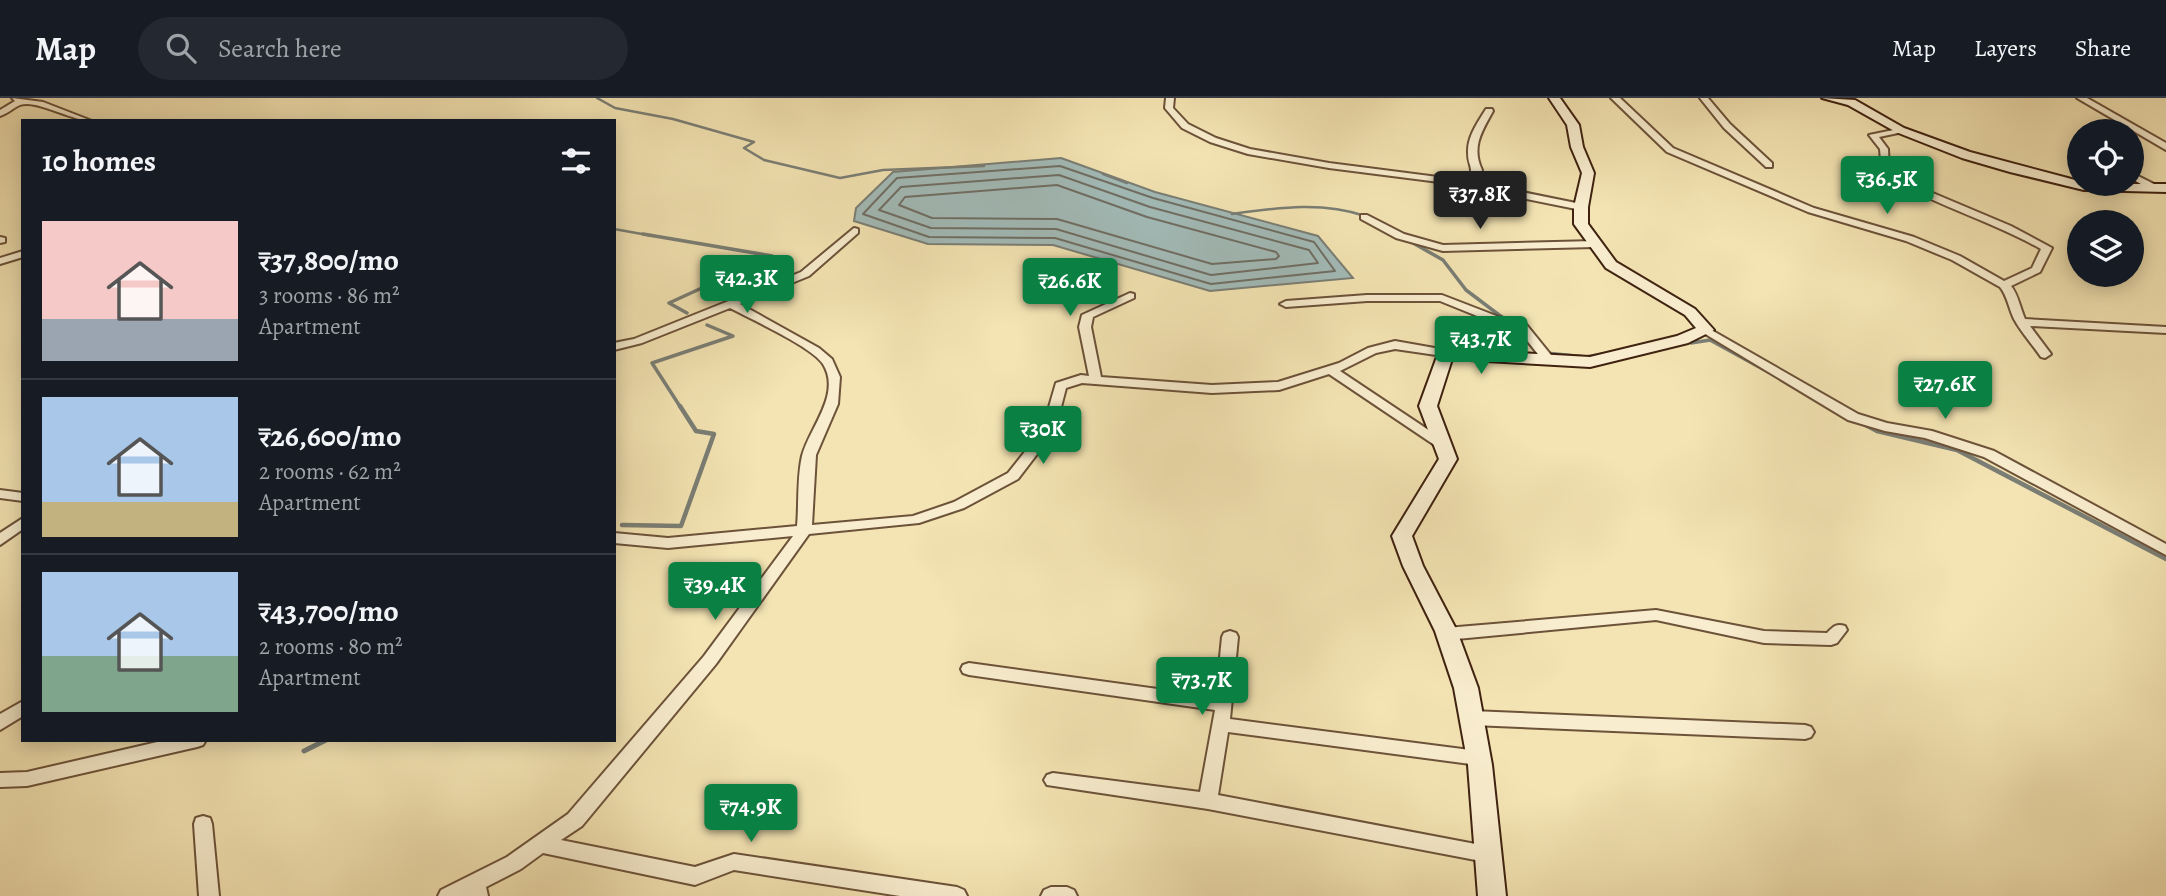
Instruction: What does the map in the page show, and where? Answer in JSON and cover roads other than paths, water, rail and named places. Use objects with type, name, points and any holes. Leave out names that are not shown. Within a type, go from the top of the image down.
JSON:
[{"type":"street","points":[[1170,98],[1169,108],[1182,124],[1219,141],[1249,150],[1297,162],[1429,177],[1581,207]]},
{"type":"street","points":[[1554,98],[1573,125],[1577,147],[1588,173],[1581,207],[1581,225],[1611,265],[1690,312],[1706,330],[1853,417],[1885,427],[1937,436],[1989,454],[2166,550]]},
{"type":"street","points":[[1615,98],[1670,150],[1811,210],[1910,239],[1956,258],[2004,285],[2010,292],[2011,301],[2021,322],[2045,354]]},
{"type":"street","points":[[1704,98],[1727,126],[1769,165]]},
{"type":"street","points":[[1827,98],[1864,107],[1900,130],[1966,155],[2084,186],[2166,188]]},
{"type":"street","points":[[2081,98],[2166,147]]},
{"type":"street","points":[[0,114],[19,100],[40,104],[82,119]]},
{"type":"street","points":[[1472,186],[1477,170],[1472,162],[1472,142],[1489,111]]},
{"type":"street","points":[[1900,130],[1872,135],[1884,149],[1885,171],[1923,194],[2029,237],[2047,248],[2036,270],[2004,285]]},
{"type":"street","points":[[1715,169],[1724,181]]},
{"type":"street","points":[[2144,182],[2151,186]]},
{"type":"street","points":[[1364,217],[1400,236],[1443,248],[1595,244]]},
{"type":"street","points":[[616,346],[638,341],[805,274],[854,231]]},
{"type":"street","points":[[0,261],[21,255]]},
{"type":"street","points":[[1096,380],[1084,327],[1088,316],[1130,296]]},
{"type":"street","points":[[1286,304],[1367,298],[1442,298],[1496,320],[1521,325],[1549,360]]},
{"type":"street","points":[[448,896],[477,889],[575,820],[701,671],[804,531],[809,456],[832,404],[834,377],[828,362],[815,350],[731,304]]},
{"type":"street","points":[[2021,322],[2166,330]]},
{"type":"street","points":[[616,538],[668,543],[804,531],[914,520],[959,505],[1013,476],[1037,445],[1055,407],[1060,386],[1068,381],[1096,380],[1212,389],[1279,386],[1330,370],[1372,350],[1395,345],[1446,354],[1590,362],[1682,340],[1706,330]]},
{"type":"street","points":[[1446,354],[1429,406],[1448,459],[1402,536],[1408,559],[1438,614],[1466,689],[1478,758],[1492,896]]},
{"type":"street","points":[[1330,370],[1441,443]]},
{"type":"street","points":[[0,494],[21,496]]},
{"type":"street","points":[[0,540],[21,524]]},
{"type":"street","points":[[1446,634],[1656,615],[1764,636],[1803,640],[1831,639],[1839,630]]},
{"type":"street","points":[[1208,801],[1224,705],[1230,636]]},
{"type":"street","points":[[969,669],[1224,705]]},
{"type":"street","points":[[0,723],[21,708]]},
{"type":"street","points":[[1472,718],[1805,732]]},
{"type":"street","points":[[1220,724],[1478,758]]},
{"type":"street","points":[[0,780],[27,779],[188,742]]},
{"type":"street","points":[[1053,780],[1208,801],[1486,854]]},
{"type":"street","points":[[202,824],[209,896]]},
{"type":"street","points":[[540,844],[695,876],[734,862],[957,896]]},
{"type":"street","points":[[1051,896],[1067,896]]},
{"type":"water","points":[[1061,158],[1155,192],[1318,236],[1353,278],[1210,291],[1053,245],[928,244],[854,221],[856,208],[893,172]]},
{"type":"waterway","points":[[597,98],[615,108],[673,119],[754,142],[744,148],[764,160],[840,178],[883,170],[984,166]]},
{"type":"waterway","points":[[1103,174],[1127,183]]},
{"type":"waterway","points":[[1232,214],[1315,207],[1365,216]]},
{"type":"waterway","points":[[616,229],[653,236]]},
{"type":"waterway","points":[[643,234],[772,256],[669,303],[687,313]]},
{"type":"waterway","points":[[1406,239],[1443,260],[1466,290],[1519,330],[1536,352],[1586,357],[1603,354]]},
{"type":"waterway","points":[[681,408],[652,363],[733,336],[707,325]]},
{"type":"waterway","points":[[1691,343],[1710,340],[1788,383]]},
{"type":"waterway","points":[[622,525],[681,526],[714,434],[696,431],[680,406]]},
{"type":"waterway","points":[[1860,422],[1877,431],[1957,450],[2166,559]]},
{"type":"waterway","points":[[304,751],[322,742]]}]
